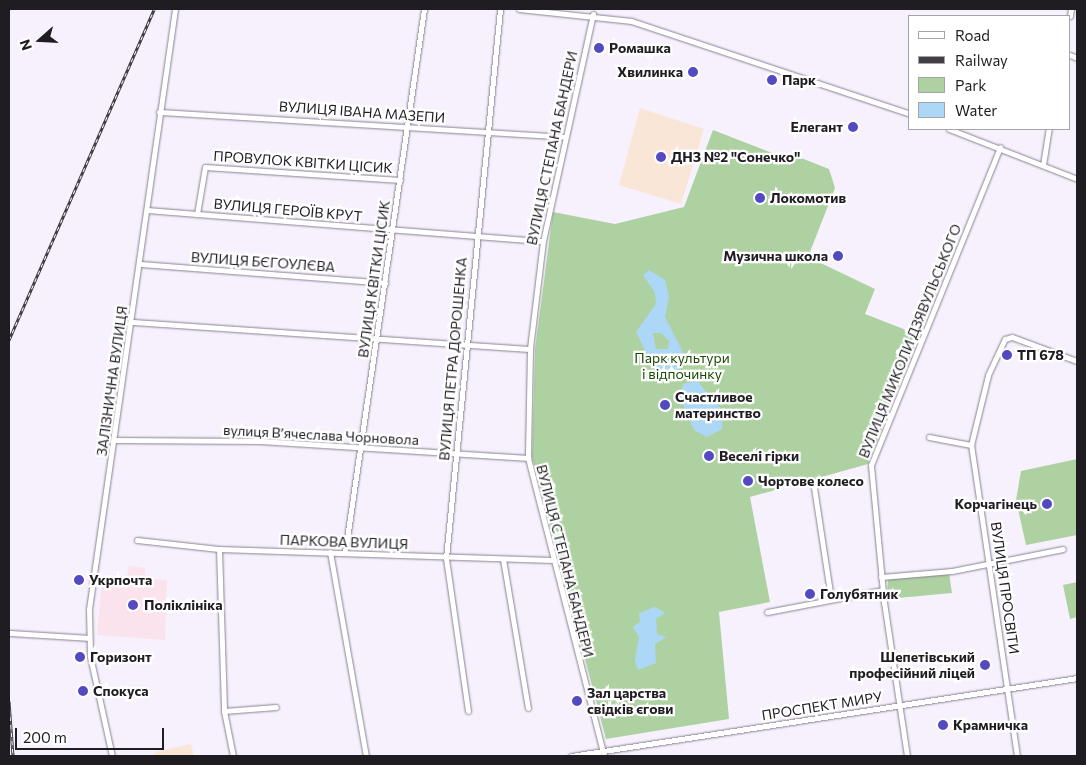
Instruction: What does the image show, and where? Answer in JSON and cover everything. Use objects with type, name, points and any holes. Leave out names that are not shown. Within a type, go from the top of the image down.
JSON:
[{"type":"street","name":"ЗАЛІЗНИЧНА ВУЛИЦЯ","points":[[112,756],[88,638],[114,440],[140,264],[159,112],[175,9]]},
{"type":"street","name":"ВУЛИЦЯ КВІТКИ ЦІСИК","points":[[344,552],[424,9]]},
{"type":"street","name":"ВУЛИЦЯ ПЕТРА ДОРОШЕНКА","points":[[468,711],[446,558],[464,346],[490,132],[500,9]]},
{"type":"street","points":[[519,9],[593,14],[690,39],[908,113]]},
{"type":"street","name":"ВУЛИЦЯ СТЕПАНА БАНДЕРИ","points":[[593,14],[563,137],[543,241],[530,349],[528,458],[552,560],[604,754]]},
{"type":"street","name":"ВУЛИЦЯ ІВАНА МАЗЕПИ","points":[[159,112],[563,137]]},
{"type":"street","points":[[953,130],[1000,147],[1077,179]]},
{"type":"street","points":[[1043,165],[1049,130]]},
{"type":"street","name":"ВУЛИЦЯ МИКОЛИ ДЗЯВУЛЬСЬКОГО","points":[[907,756],[882,590],[871,465],[1000,147]]},
{"type":"street","name":"ПРОВУЛОК КВІТКИ ЦІСИК","points":[[205,167],[400,180]]},
{"type":"street","name":"ВУЛИЦЯ ГЕРОЇВ КРУТ","points":[[205,167],[197,214],[543,241]]},
{"type":"street","points":[[147,210],[197,214]]},
{"type":"street","name":"ВУЛИЦЯ БЄГОУЛЄВА","points":[[140,264],[385,283]]},
{"type":"street","points":[[132,322],[530,349]]},
{"type":"street","name":"ВУЛИЦЯ ПРОСВІТИ","points":[[1017,756],[992,563],[972,445],[988,375],[1005,339],[1012,337],[1077,360]]},
{"type":"street","points":[[929,437],[972,445]]},
{"type":"street","name":"вулиця Вʼячеслава Чорновола","points":[[114,440],[361,446],[455,455],[528,458]]},
{"type":"street","points":[[813,481],[831,599]]},
{"type":"street","name":"ПАРКОВА ВУЛИЦЯ","points":[[136,540],[219,549],[344,552],[503,560],[552,560]]},
{"type":"street","points":[[219,549],[224,712],[232,756]]},
{"type":"street","points":[[881,577],[992,563],[1063,549]]},
{"type":"street","points":[[330,552],[366,756]]},
{"type":"street","points":[[503,560],[528,708]]},
{"type":"street","points":[[767,612],[882,590]]},
{"type":"street","points":[[9,633],[88,638]]},
{"type":"street","name":"ПРОСПЕКТ МИРУ","points":[[571,756],[604,754],[1077,678]]},
{"type":"street","points":[[224,712],[276,707]]},
{"type":"shaded area","name":"ДНЗ №2 \"Сонечко\"","points":[[640,108],[704,129],[681,204],[619,185]]},
{"type":"shaded area","name":"Поліклініка","points":[[129,566],[145,568],[145,575],[153,579],[167,580],[165,640],[97,635],[102,578],[126,580]]},
{"type":"shaded area","points":[[191,744],[194,756],[156,756],[155,752]]},
{"type":"green space","name":"Парк культури і відпочинку","points":[[713,130],[793,161],[796,156],[829,169],[835,188],[808,257],[875,289],[865,314],[919,335],[868,464],[750,497],[770,602],[719,612],[729,719],[606,739],[532,457],[535,349],[553,212],[615,224],[684,207]]},
{"type":"green space","name":"Корчагінець","points":[[1077,459],[1077,535],[1026,545],[1016,500],[1021,471]]},
{"type":"green space","points":[[949,573],[952,593],[887,599],[888,578]]},
{"type":"green space","points":[[1077,582],[1077,617],[1070,619],[1063,585]]},
{"type":"water","points":[[649,270],[665,280],[669,297],[665,317],[687,360],[674,374],[656,372],[636,332],[656,304],[655,293],[643,275]],"holes":[[[653,333],[661,333],[669,341],[668,349],[656,349]]]},
{"type":"water","points":[[697,381],[722,410],[722,429],[707,437],[694,430],[680,398],[683,384]]},
{"type":"water","points":[[655,607],[665,613],[656,619],[657,634],[666,637],[655,644],[656,663],[638,670],[635,660],[639,637],[633,627],[640,622],[639,613]]},
{"type":"railway","points":[[9,340],[154,9]]},
{"type":"railway","points":[[9,701],[13,756]]},
{"type":"place","name":"Ромашка","points":[[599,48]]},
{"type":"place","name":"Хвилинка","points":[[693,72]]},
{"type":"place","name":"Парк","points":[[772,80]]},
{"type":"place","name":"Елегант","points":[[853,127]]},
{"type":"place","name":"ДНЗ №2 \"Сонечко\"","points":[[661,157]]},
{"type":"place","name":"Локомотив","points":[[760,198]]},
{"type":"place","name":"Музична школа","points":[[838,256]]},
{"type":"place","name":"ТП 678","points":[[1007,355]]},
{"type":"place","name":"Счастливое материнство","points":[[665,405]]},
{"type":"place","name":"Веселі гірки","points":[[709,456]]},
{"type":"place","name":"Чортове колесо","points":[[748,481]]},
{"type":"place","name":"Корчагінець","points":[[1047,504]]},
{"type":"place","name":"Укрпочта","points":[[79,580]]},
{"type":"place","name":"Голубятник","points":[[810,594]]},
{"type":"place","name":"Поліклініка","points":[[133,605]]},
{"type":"place","name":"Горизонт","points":[[80,657]]},
{"type":"place","name":"Шепетівський професійний ліцей","points":[[985,665]]},
{"type":"place","name":"Спокуса","points":[[83,691]]},
{"type":"place","name":"Зал царства свідків єгови","points":[[577,701]]},
{"type":"place","name":"Крамничка","points":[[943,725]]}]
